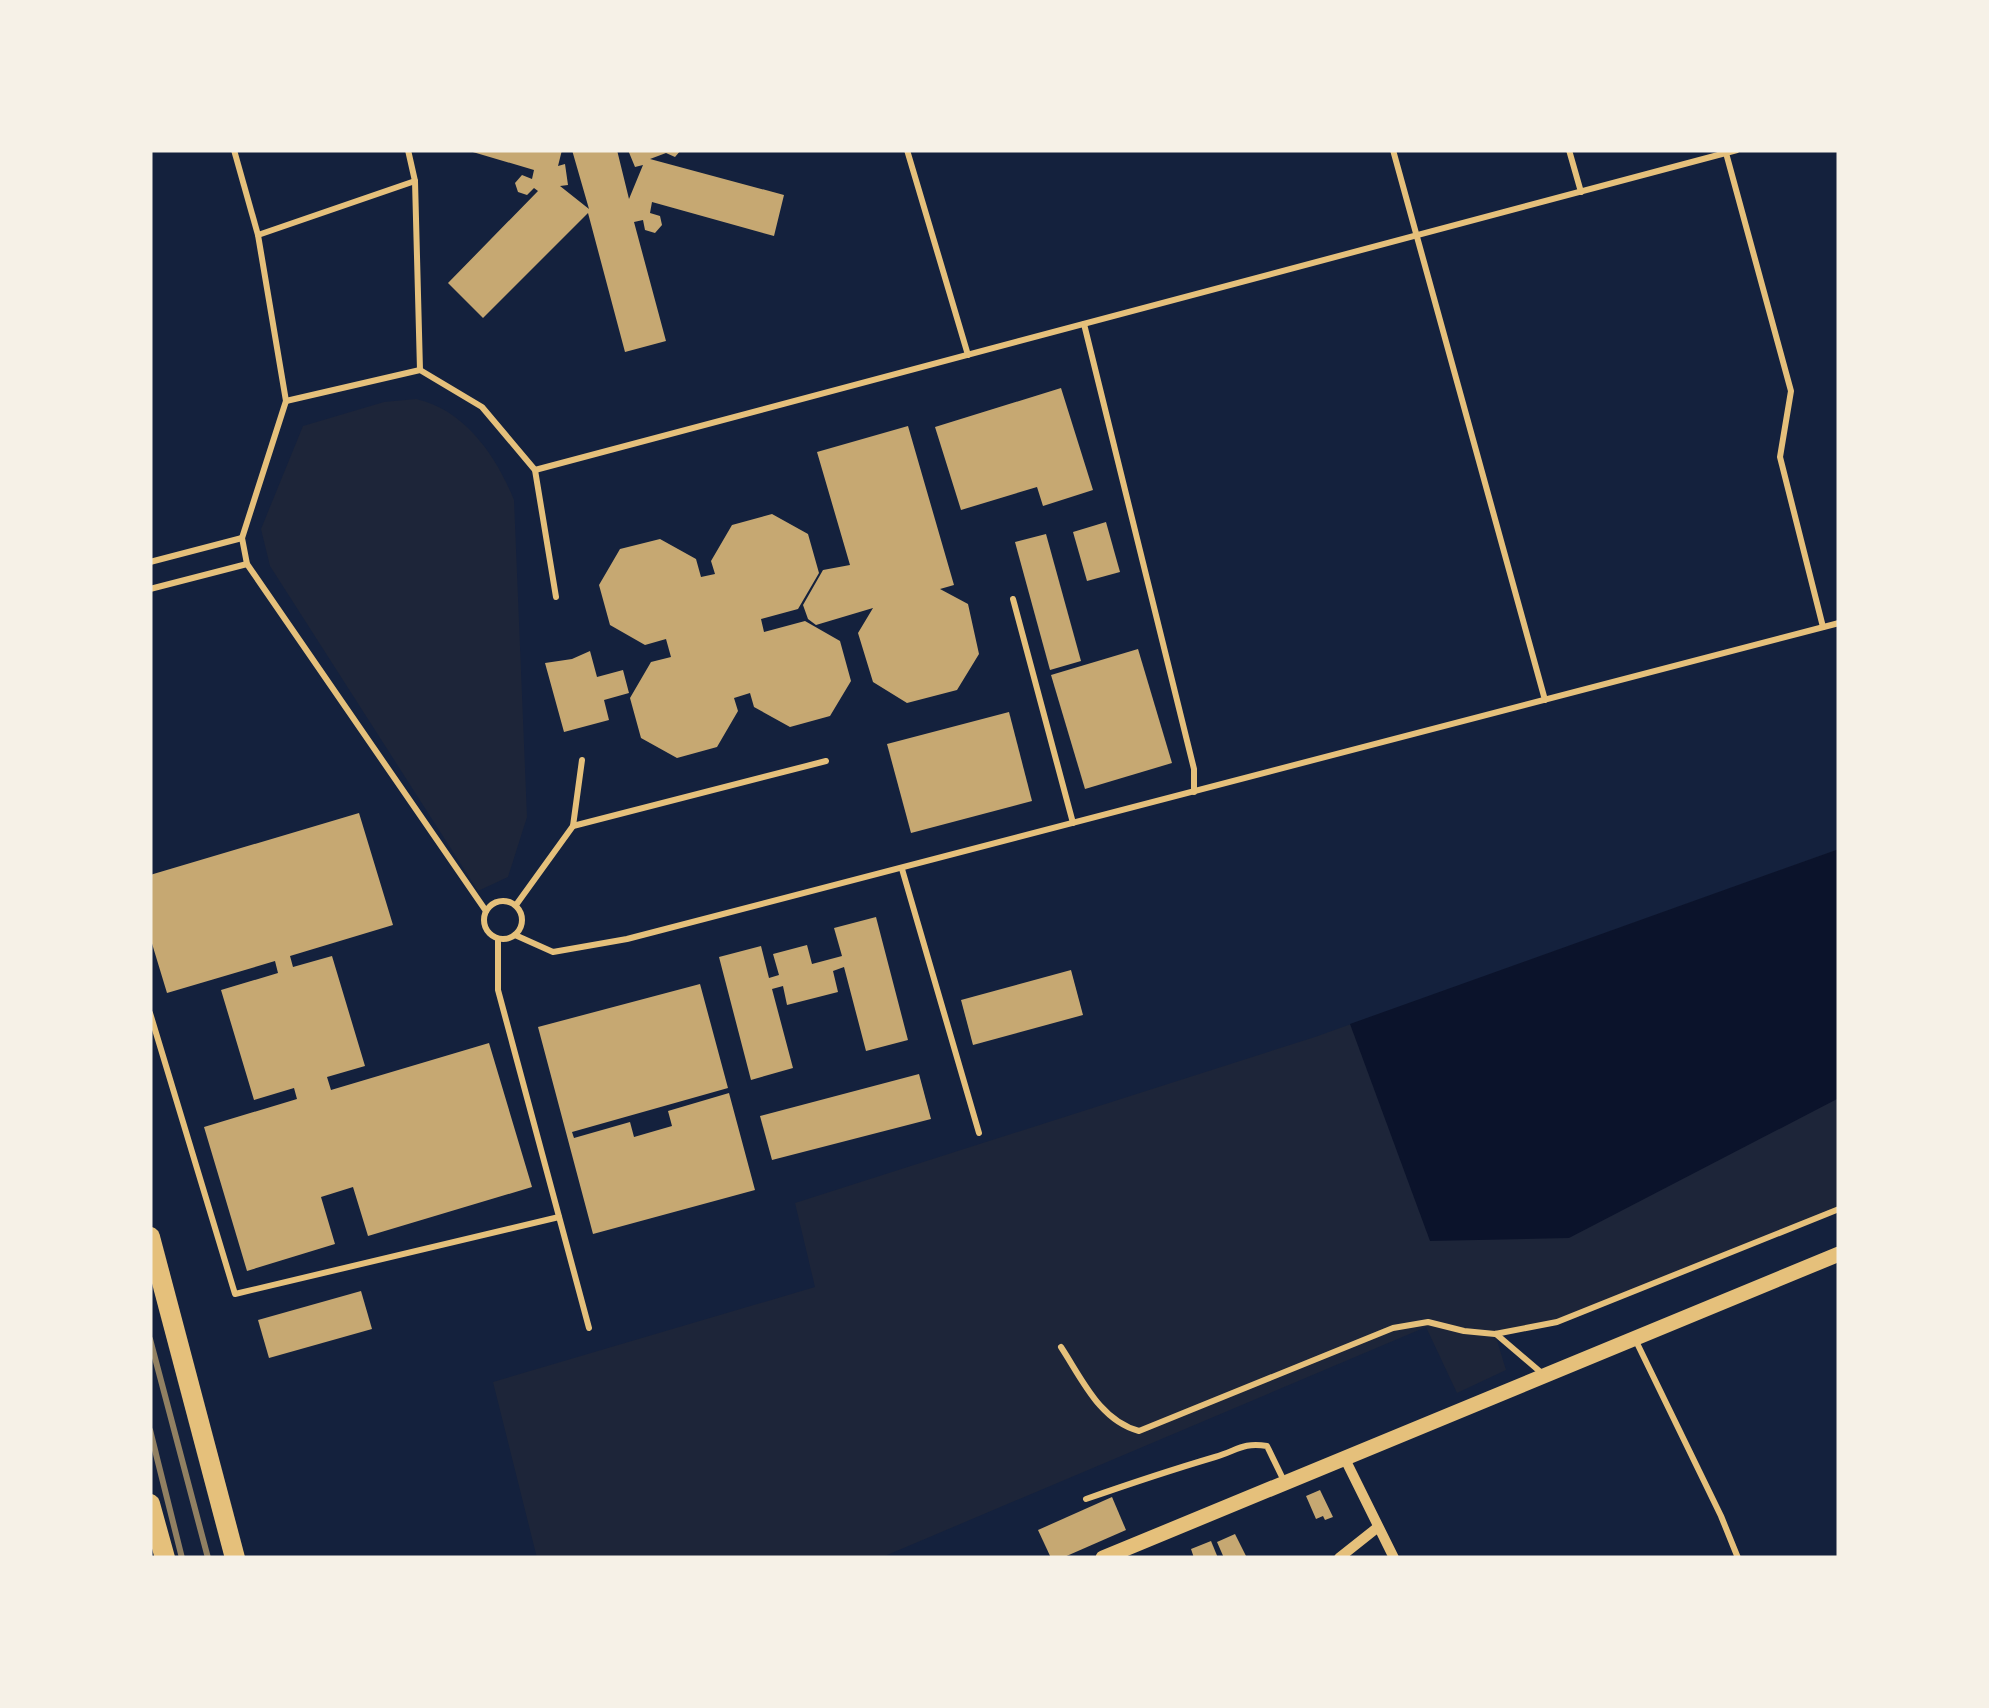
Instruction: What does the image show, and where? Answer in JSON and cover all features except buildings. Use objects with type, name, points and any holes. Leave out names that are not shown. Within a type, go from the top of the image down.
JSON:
[{"type":"main road","points":[[150,1237],[234,1558]]},
{"type":"main road","points":[[150,1504],[164,1558]]},
{"type":"street","points":[[1103,1558],[1839,1254]]},
{"type":"street","points":[[1344,1457],[1394,1558]]},
{"type":"street","points":[[1339,1558],[1378,1527]]},
{"type":"lane","points":[[234,150],[258,236],[286,401],[242,538],[246,564],[486,911],[485,928],[498,939],[498,990],[589,1328]]},
{"type":"lane","points":[[408,150],[415,181],[420,370]]},
{"type":"lane","points":[[907,150],[968,355]]},
{"type":"lane","points":[[1393,150],[1545,700]]},
{"type":"lane","points":[[1569,150],[1580,192]]},
{"type":"lane","points":[[535,470],[1737,150]]},
{"type":"lane","points":[[1726,153],[1791,391],[1780,457],[1823,627]]},
{"type":"lane","points":[[258,236],[415,181]]},
{"type":"lane","points":[[1084,324],[1194,768],[1194,792]]},
{"type":"lane","points":[[286,401],[420,370],[482,406],[535,470],[556,597]]},
{"type":"lane","points":[[150,562],[242,538]]},
{"type":"lane","points":[[150,589],[246,564]]},
{"type":"lane","points":[[1014,599],[1073,823]]},
{"type":"lane","points":[[498,939],[515,935],[553,952],[627,938],[1839,623]]},
{"type":"lane","points":[[516,905],[573,826],[582,760]]},
{"type":"lane","points":[[573,826],[826,761]]},
{"type":"lane","points":[[902,869],[979,1134]]},
{"type":"lane","points":[[486,911],[500,901],[516,905]]},
{"type":"lane","points":[[515,935],[523,920],[516,905]]},
{"type":"lane","points":[[150,1013],[235,1294],[559,1217]]},
{"type":"lane","points":[[1061,1347],[1103,1410],[1121,1426],[1140,1431],[1393,1328],[1428,1322],[1464,1332],[1495,1334],[1556,1322],[1839,1209]]},
{"type":"lane","points":[[1495,1334],[1544,1375]]},
{"type":"lane","points":[[1634,1338],[1738,1558]]},
{"type":"lane","points":[[1086,1498],[1218,1457],[1247,1443],[1267,1446],[1285,1482]]},
{"type":"shaded area","points":[[416,399],[449,413],[477,437],[514,500],[527,817],[508,877],[478,891],[270,566],[261,529],[303,426],[384,402]]},
{"type":"shaded area","points":[[1839,849],[1839,1209],[1557,1322],[1495,1334],[1506,1370],[1457,1393],[1426,1327],[880,1558],[537,1558],[493,1382],[815,1287],[795,1203],[1315,1037]]},
{"type":"shaded area","points":[[1839,849],[1839,1098],[1569,1238],[1430,1241],[1350,1024]]},
{"type":"railway","points":[[150,1339],[208,1558]]},
{"type":"railway","points":[[150,1430],[182,1558]]}]
